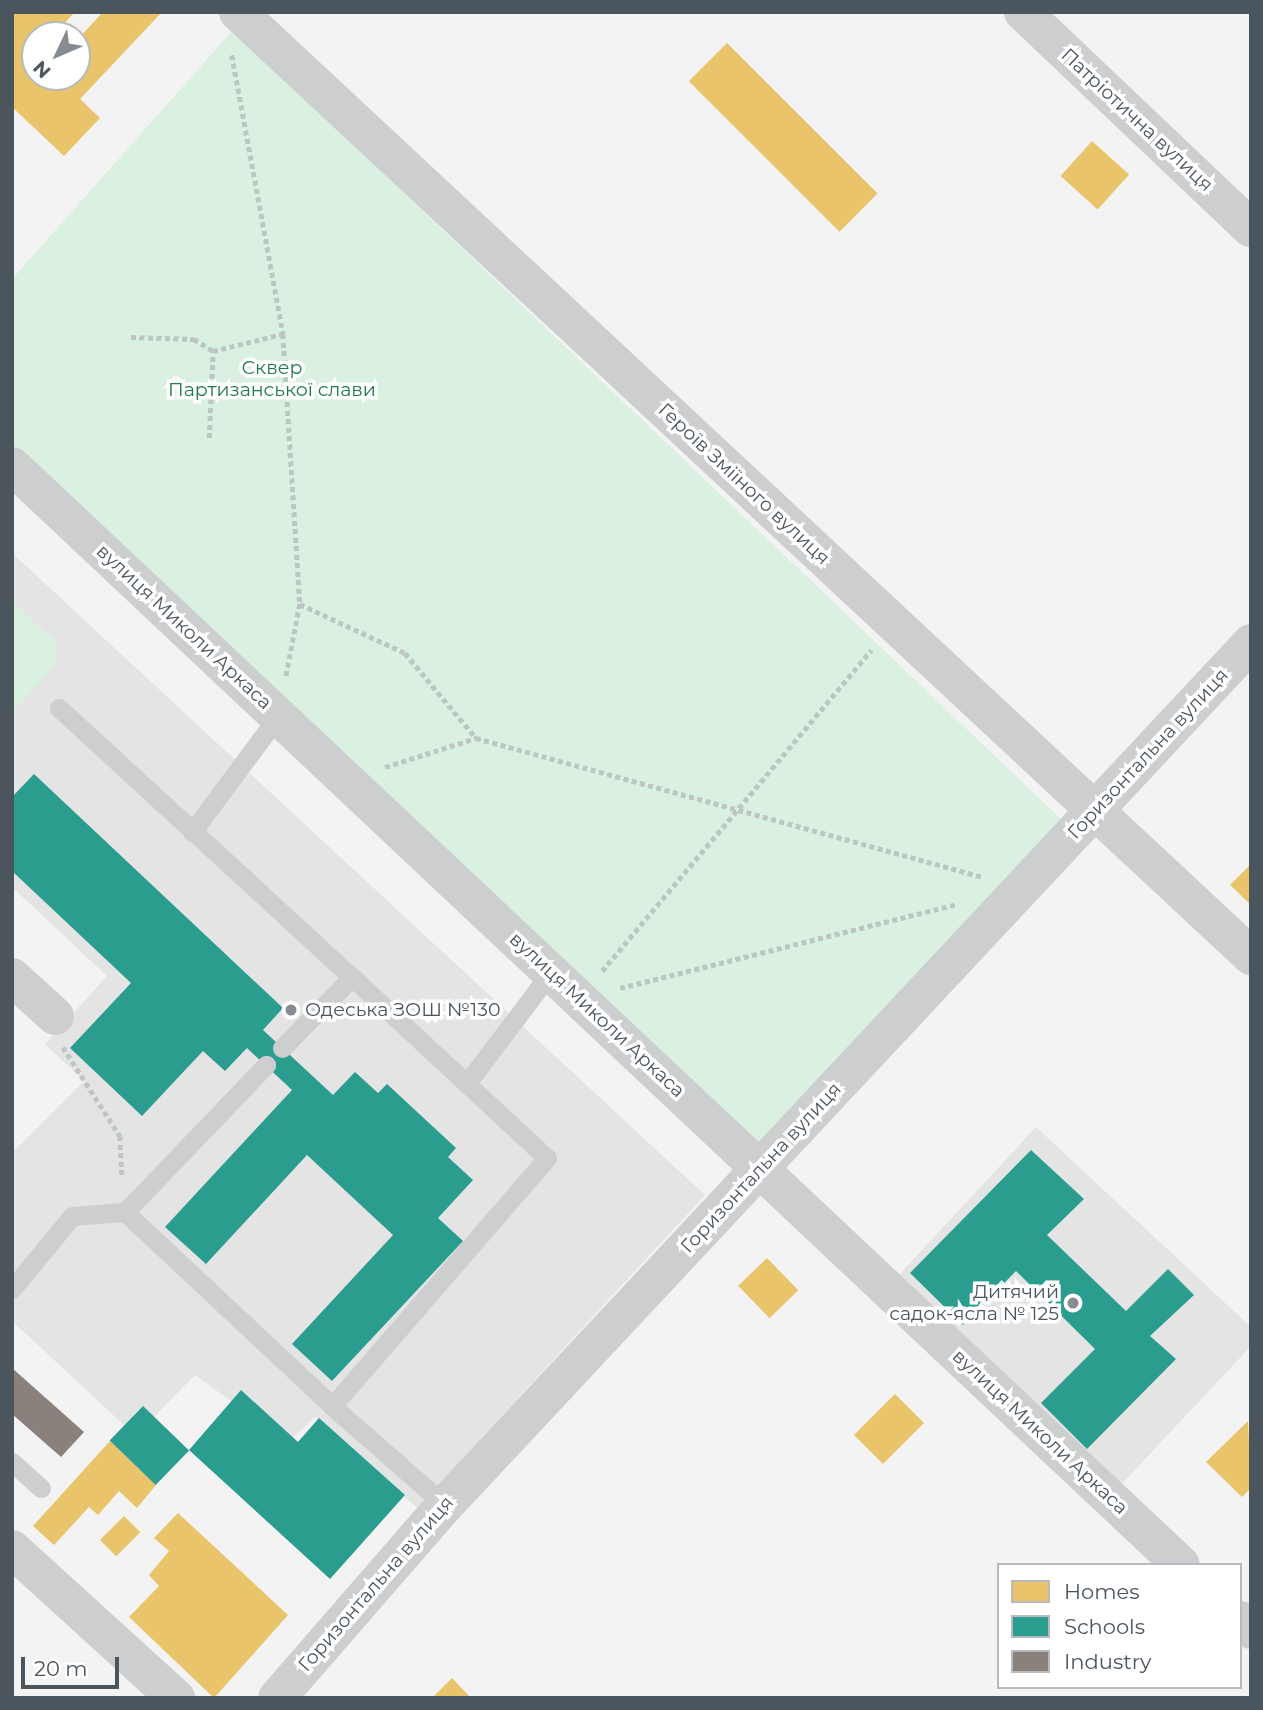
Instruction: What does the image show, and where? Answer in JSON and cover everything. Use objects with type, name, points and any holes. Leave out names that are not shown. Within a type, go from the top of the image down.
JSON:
[{"type":"street","name":"Героїв Зміїного вулиця","points":[[238,12],[1251,956]]},
{"type":"street","name":"Патріотична вулиця","points":[[1023,12],[1251,228]]},
{"type":"street","name":"вулиця Миколи Аркаса","points":[[12,466],[1179,1563]]},
{"type":"street","name":"Горизонтальна вулиця","points":[[277,1698],[445,1505],[1251,643]]},
{"type":"street","points":[[12,976],[55,1016]]},
{"type":"street","points":[[12,1549],[176,1698]]},
{"type":"lane","points":[[59,708],[547,1158],[332,1406]]},
{"type":"lane","points":[[192,832],[278,716]]},
{"type":"lane","points":[[467,1083],[551,972]]},
{"type":"lane","points":[[282,1048],[352,977]]},
{"type":"lane","points":[[12,1289],[72,1216],[125,1212],[266,1065]]},
{"type":"lane","points":[[125,1212],[332,1406],[445,1505]]},
{"type":"lane","points":[[12,1462],[41,1488]]},
{"type":"path","points":[[232,52],[283,334],[300,604],[278,716]]},
{"type":"path","points":[[131,337],[194,339],[213,351],[283,334]]},
{"type":"path","points":[[209,438],[213,351]]},
{"type":"path","points":[[300,604],[405,653],[476,738]]},
{"type":"path","points":[[579,998],[894,623]]},
{"type":"path","points":[[346,780],[476,738],[1022,888]]},
{"type":"path","points":[[579,998],[968,901]]},
{"type":"path","points":[[55,1016],[64,1051],[120,1136],[125,1212]]},
{"type":"shaded area","name":"Одеська ЗОШ №130","points":[[12,553],[705,1195],[417,1508],[315,1417],[288,1442],[195,1375],[152,1419],[138,1410],[125,1426],[12,1321],[12,1153],[84,1081],[45,1044],[107,976],[12,887]]},
{"type":"shaded area","name":"Дитячий садок-ясла № 125","points":[[1036,1127],[1251,1327],[1251,1346],[1119,1487],[895,1279]]},
{"type":"green space","name":"Сквер Партизанської слави","points":[[233,30],[1061,819],[758,1144],[12,444],[12,279]]},
{"type":"green space","points":[[12,601],[56,642],[57,663],[12,713]]},
{"type":"building: Homes","points":[[12,12],[75,12],[66,21],[21,21],[21,91],[88,91],[80,99],[100,118],[64,156],[12,107]]},
{"type":"building: Homes","points":[[103,12],[162,12],[91,87],[91,25]]},
{"type":"building: Homes","points":[[727,43],[878,194],[839,232],[689,81]]},
{"type":"building: Homes","points":[[1092,141],[1129,174],[1098,209],[1061,176]]},
{"type":"building: Homes","points":[[1251,864],[1251,905],[1230,885]]},
{"type":"building: Homes","points":[[767,1258],[798,1290],[769,1318],[738,1286]]},
{"type":"building: Homes","points":[[895,1394],[924,1423],[883,1464],[854,1435]]},
{"type":"building: Homes","points":[[1248,1421],[1251,1488],[1242,1497],[1206,1462]]},
{"type":"building: Homes","points":[[110,1441],[156,1485],[137,1508],[119,1491],[98,1515],[89,1507],[54,1545],[33,1526]]},
{"type":"building: Homes","points":[[178,1513],[288,1615],[214,1698],[129,1617],[159,1586],[149,1575],[169,1551],[154,1538]]},
{"type":"building: Homes","points":[[124,1516],[140,1532],[116,1556],[100,1540]]},
{"type":"building: Homes","points":[[452,1678],[471,1698],[432,1698]]},
{"type":"building: Schools","points":[[34,774],[283,1008],[263,1030],[333,1095],[355,1072],[378,1093],[387,1084],[456,1148],[448,1157],[473,1180],[438,1218],[463,1241],[332,1381],[292,1344],[393,1235],[307,1155],[206,1264],[165,1227],[292,1090],[247,1048],[225,1071],[203,1051],[142,1116],[70,1048],[131,983],[12,871],[12,797]]},
{"type":"building: Schools","points":[[1031,1150],[1084,1199],[1047,1235],[1126,1311],[1168,1269],[1194,1295],[1150,1336],[1176,1359],[1087,1449],[1041,1403],[1095,1349],[1016,1271],[963,1325],[910,1273]]},
{"type":"building: Schools","points":[[241,1390],[298,1442],[319,1418],[405,1495],[330,1579],[189,1450]]},
{"type":"building: Schools","points":[[143,1406],[189,1450],[156,1485],[110,1441]]},
{"type":"building: Industry","points":[[12,1368],[84,1432],[61,1457],[12,1414]]},
{"type":"place","name":"Одеська ЗОШ №130","points":[[291,1010]]},
{"type":"place","name":"Дитячий садок-ясла № 125","points":[[1073,1303]]}]
